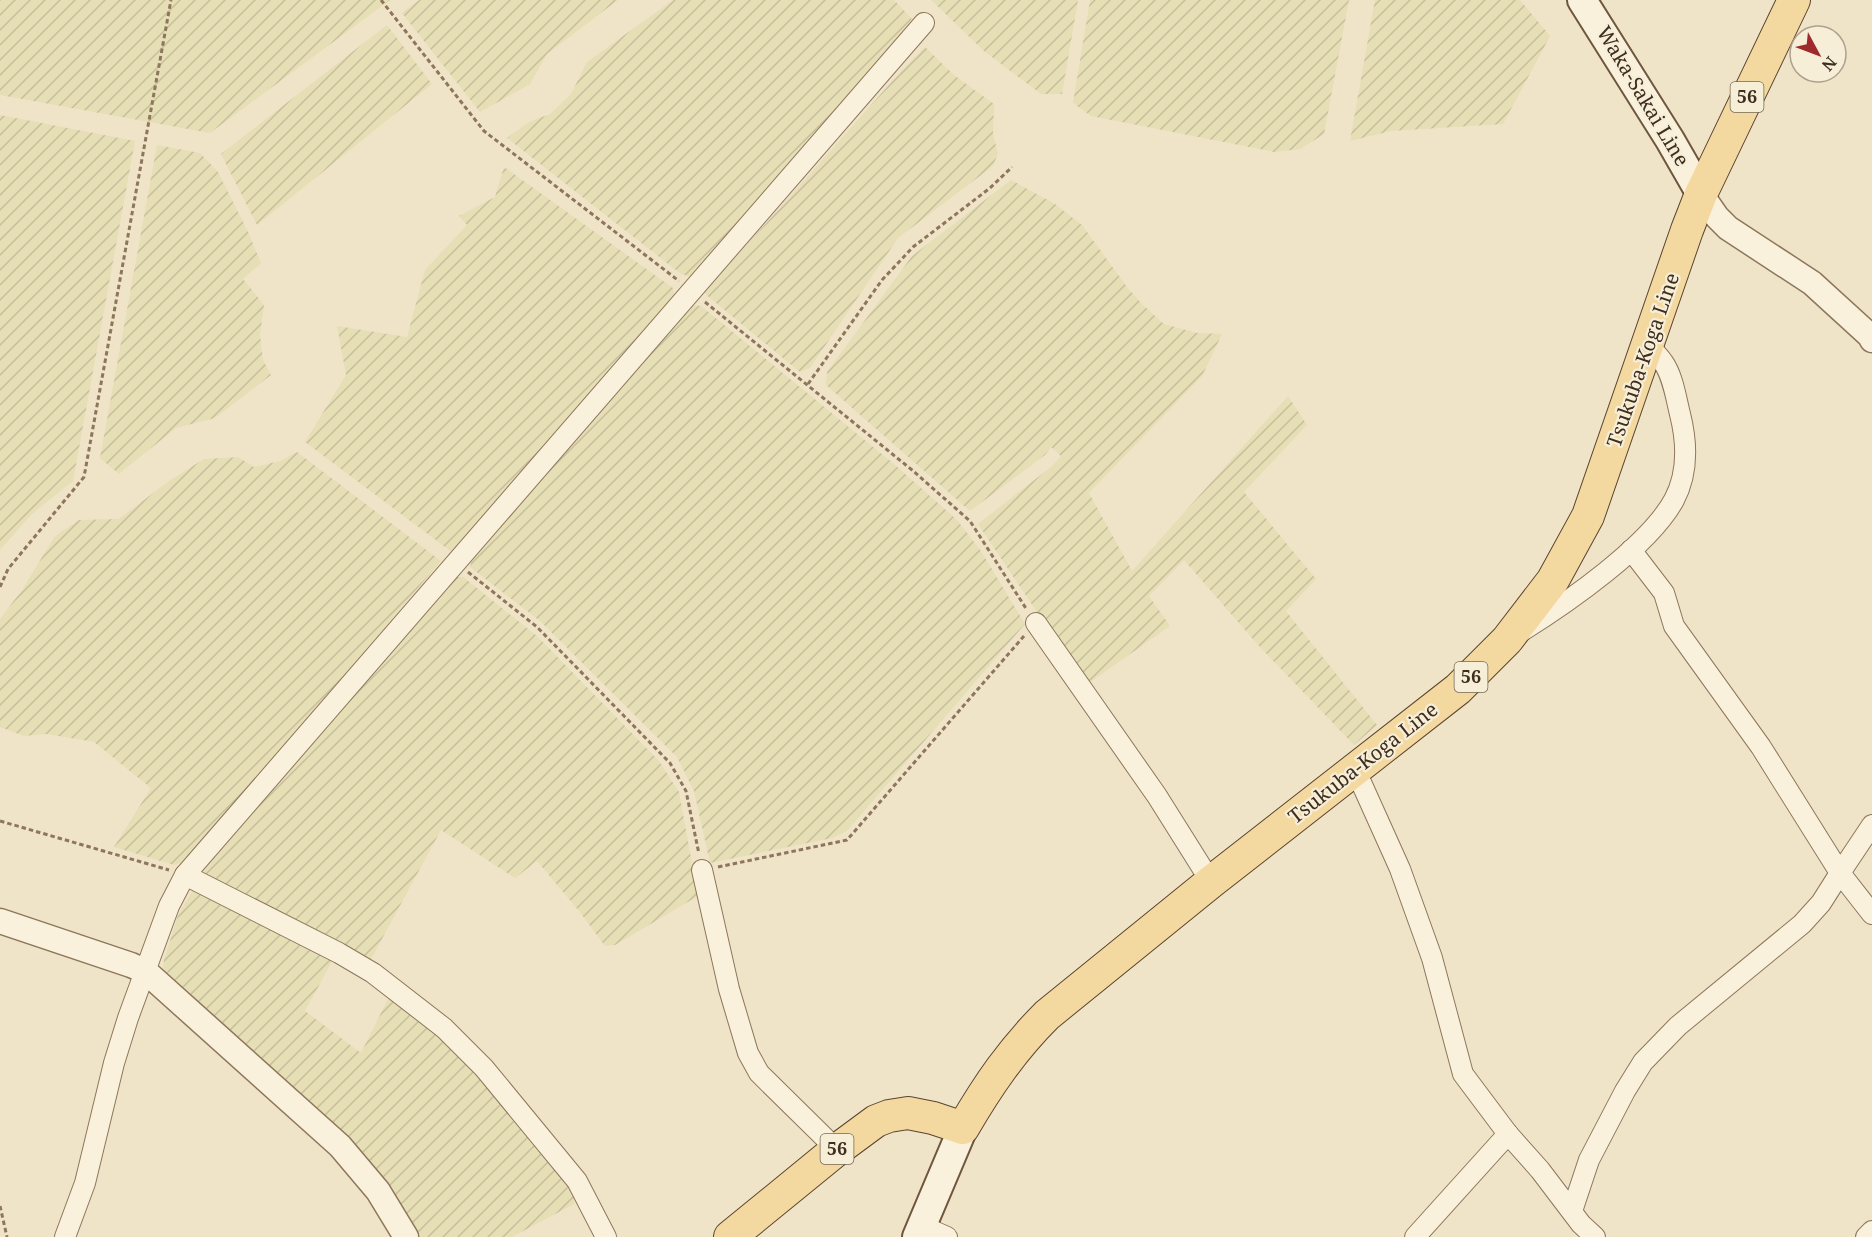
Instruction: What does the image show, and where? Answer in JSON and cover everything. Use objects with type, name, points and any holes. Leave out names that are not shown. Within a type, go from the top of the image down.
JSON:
[{"type":"main road","name":"Waka-Sakai Line","points":[[1582,0],[1670,140],[1701,194]]},
{"type":"main road","name":"Tsukuba-Koga Line","points":[[963,1128],[1003,1064],[1047,1015],[1211,882],[1458,688],[1507,640],[1553,580],[1588,516],[1701,194],[1794,0]]},
{"type":"main road","name":"56","points":[[730,1237],[834,1152],[876,1121],[908,1113],[963,1128]]},
{"type":"main road","points":[[928,1233],[963,1128]]},
{"type":"street","points":[[65,1237],[85,1183],[114,1063],[169,906],[185,875],[924,23]]},
{"type":"street","points":[[1701,194],[1728,228],[1812,283],[1871,336]]},
{"type":"street","points":[[1507,640],[1561,606],[1631,550],[1663,516],[1675,498],[1684,462],[1685,435],[1665,364],[1648,345]]},
{"type":"street","points":[[1631,550],[1664,593],[1674,626],[1761,747],[1840,873],[1872,914]]},
{"type":"street","points":[[1036,623],[1157,796],[1211,882]]},
{"type":"street","points":[[1355,770],[1400,869],[1428,947],[1463,1074],[1508,1134],[1540,1170],[1581,1224],[1595,1237]]},
{"type":"street","points":[[1572,1210],[1589,1160],[1643,1062],[1678,1026],[1802,924],[1821,903],[1872,825]]},
{"type":"street","points":[[702,870],[729,989],[748,1053],[759,1073],[804,1117],[834,1152]]},
{"type":"street","points":[[185,875],[373,973],[444,1028],[484,1068],[577,1181],[606,1237]]},
{"type":"street","points":[[0,921],[131,964],[145,971],[340,1146],[378,1191],[406,1237]]},
{"type":"street","points":[[1415,1237],[1508,1134]]},
{"type":"street","points":[[1866,1237],[1872,1231]]},
{"type":"path","points":[[0,587],[8,569],[84,477],[171,0]]},
{"type":"path","points":[[381,0],[484,131],[807,384],[970,521],[1036,623],[847,840],[702,870],[686,792],[670,763],[537,627],[457,563]]},
{"type":"path","points":[[807,384],[882,280],[913,247],[990,188],[1012,166]]},
{"type":"path","points":[[0,821],[185,875]]},
{"type":"path","points":[[0,1206],[7,1237]]},
{"type":"shaded area","points":[[0,0],[390,0],[210,133],[0,95]]},
{"type":"shaded area","points":[[419,0],[618,0],[547,54],[530,84],[480,112],[402,13]]},
{"type":"shaded area","points":[[673,0],[894,0],[912,19],[692,277],[681,274],[507,138],[529,122],[550,114],[571,94],[587,62]]},
{"type":"shaded area","points":[[931,0],[1078,0],[1062,94],[1041,94],[984,51]]},
{"type":"shaded area","points":[[1090,0],[1349,0],[1324,134],[1300,149],[1274,152],[1091,116],[1073,103]]},
{"type":"shaded area","points":[[1375,0],[1520,0],[1550,36],[1503,124],[1391,131],[1350,141]]},
{"type":"shaded area","points":[[387,25],[432,84],[257,225],[221,154]]},
{"type":"shaded area","points":[[925,47],[954,75],[994,104],[993,135],[998,153],[993,166],[898,238],[810,368],[800,372],[704,293]]},
{"type":"shaded area","points":[[0,115],[135,141],[73,481],[32,514],[0,550]]},
{"type":"shaded area","points":[[157,145],[200,153],[218,172],[248,232],[261,263],[243,279],[264,305],[260,335],[263,360],[271,375],[215,418],[176,428],[119,474],[100,458]]},
{"type":"shaded area","points":[[504,167],[673,288],[674,297],[453,553],[305,442],[346,375],[337,326],[407,337],[425,270],[467,225],[459,216],[495,197]]},
{"type":"shaded area","points":[[1011,180],[1055,204],[1082,225],[1127,287],[1164,324],[1197,333],[1222,334],[1202,376],[1089,493],[1132,571],[1288,396],[1307,425],[1244,492],[1316,579],[1286,611],[1377,725],[1354,745],[1258,645],[1184,560],[1149,596],[1170,626],[1086,685],[978,524],[1051,467],[1061,456],[1051,447],[1045,455],[970,511],[826,385],[827,372],[912,256]]},
{"type":"shaded area","points":[[692,305],[701,306],[894,464],[957,520],[981,551],[1025,624],[847,831],[832,838],[710,863],[694,791],[677,757],[540,621],[470,567],[472,559]]},
{"type":"shaded area","points":[[297,452],[441,561],[186,861],[174,865],[114,847],[151,788],[94,742],[47,734],[24,736],[0,727],[0,619],[22,590],[55,536],[79,520],[119,519],[169,481],[204,459],[238,457],[254,467],[280,461]]},
{"type":"shaded area","points":[[456,577],[463,577],[537,636],[659,761],[679,792],[698,896],[615,945],[605,946],[537,861],[515,878],[441,830],[370,961],[205,877],[204,870]]},
{"type":"shaded area","points":[[194,888],[334,958],[305,1011],[361,1053],[389,997],[437,1033],[473,1064],[552,1161],[574,1193],[574,1204],[512,1237],[420,1237],[399,1201],[371,1163],[346,1135],[163,969],[178,915]]}]
